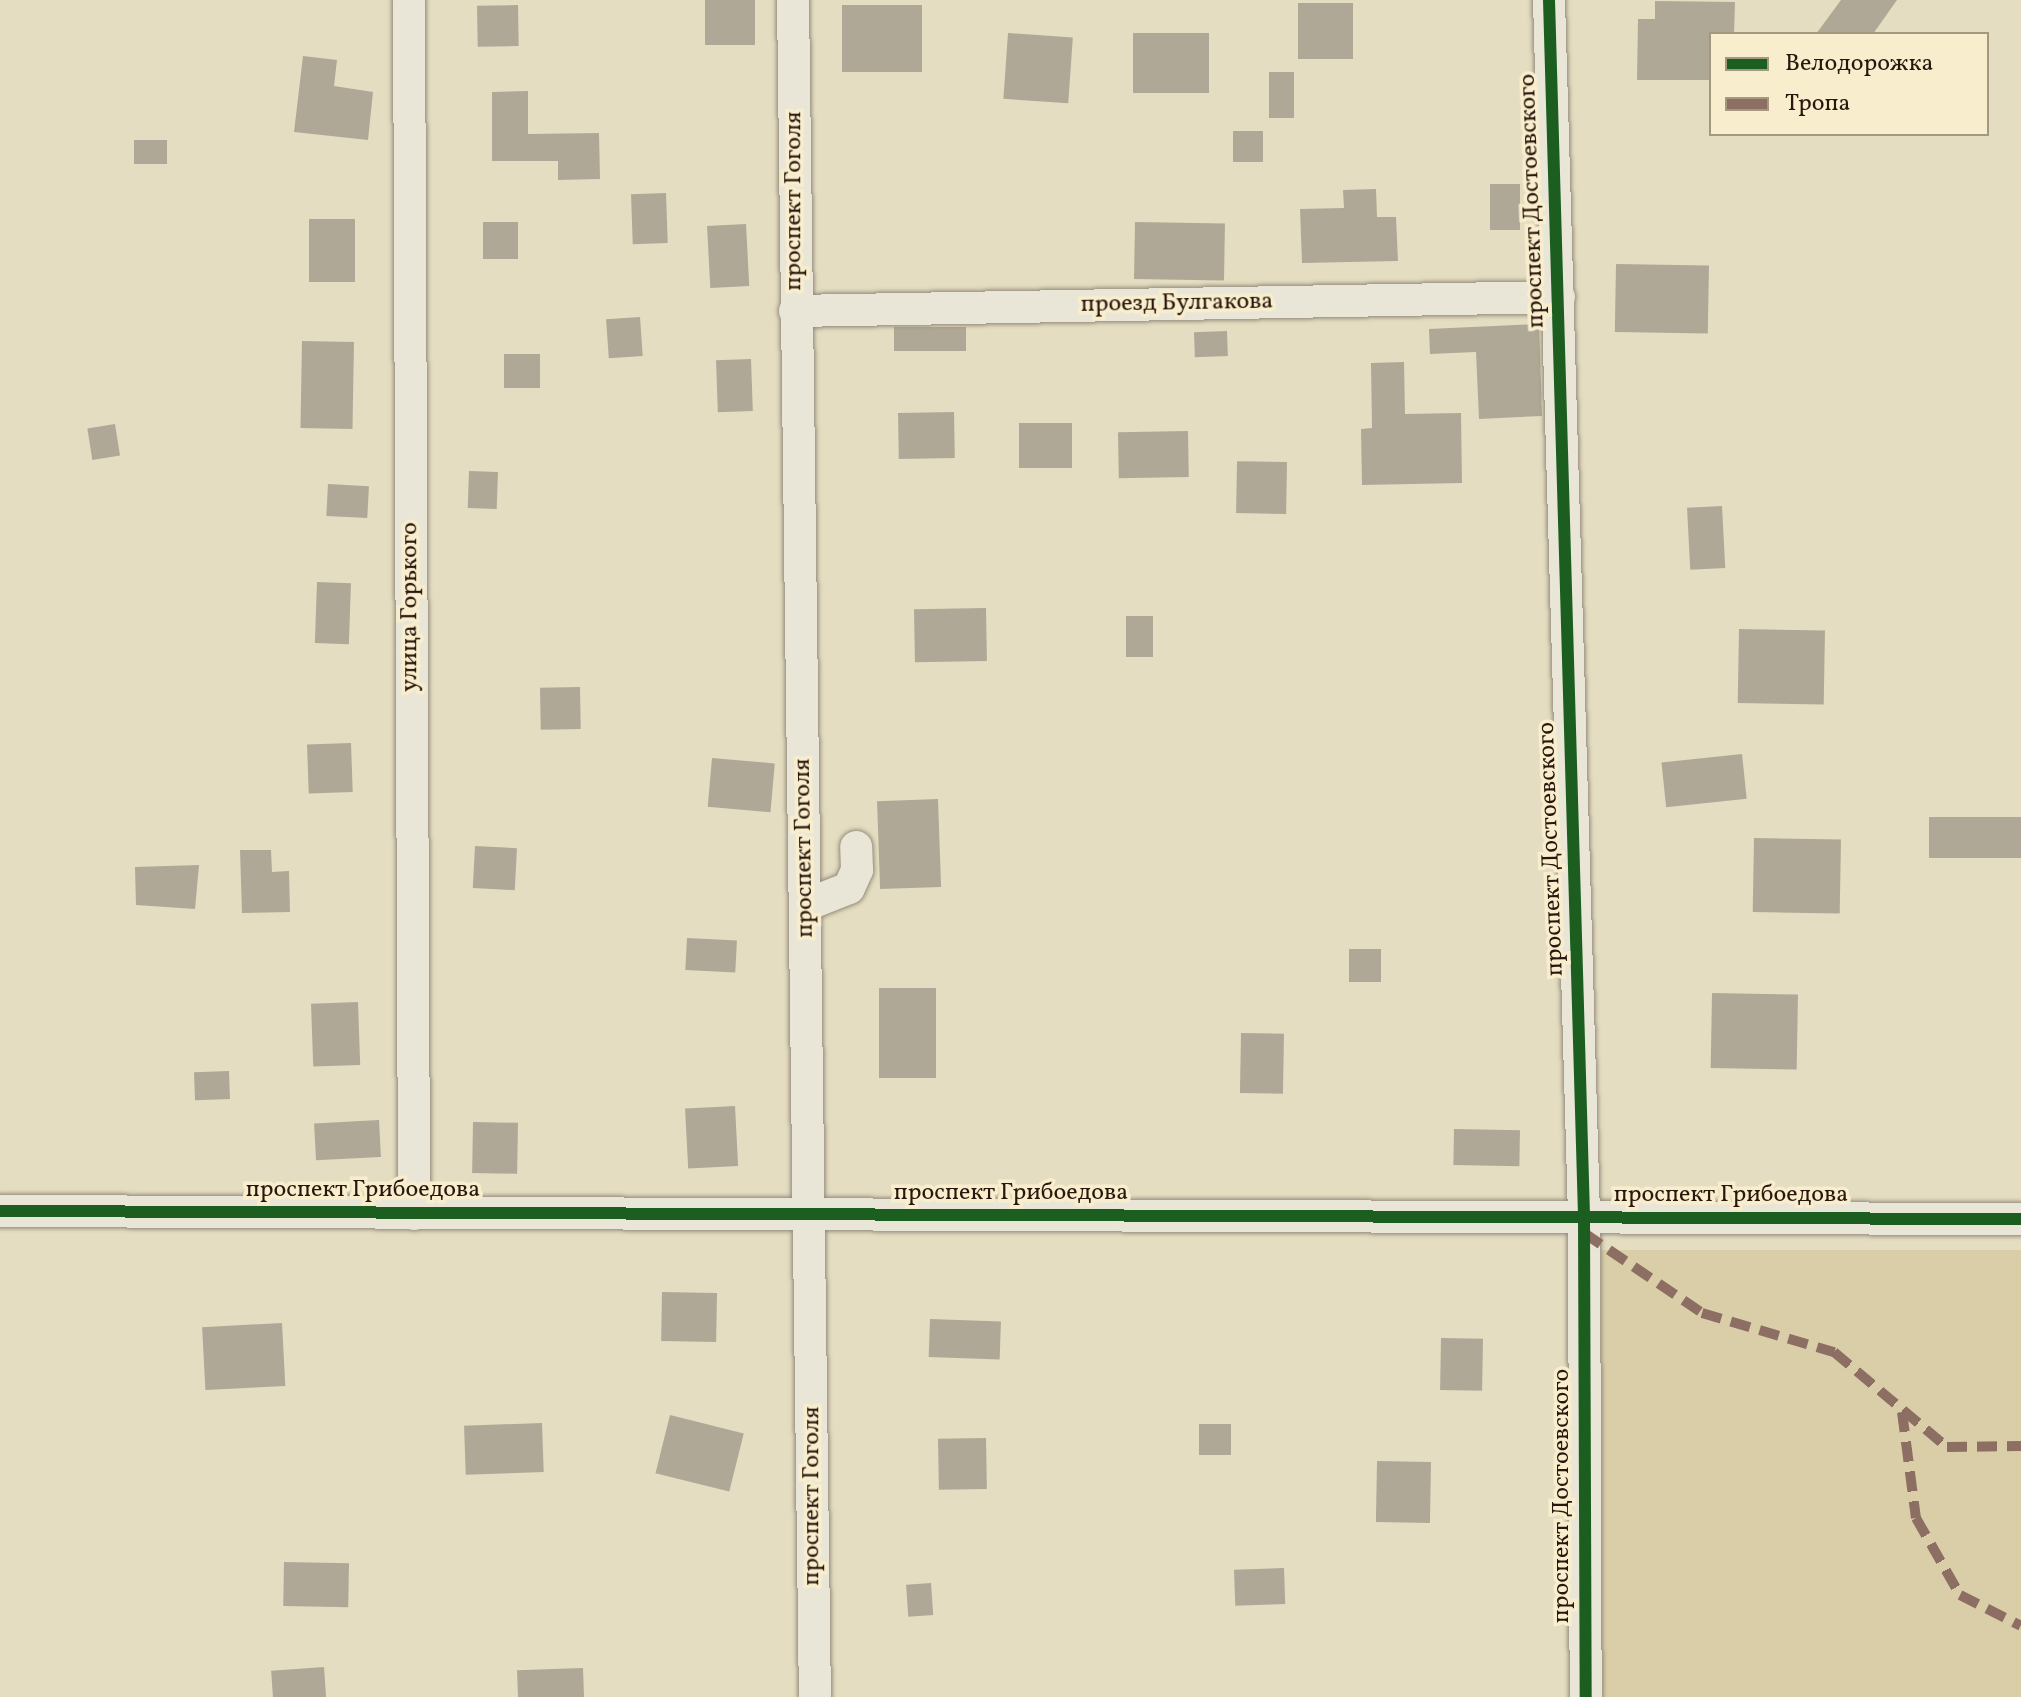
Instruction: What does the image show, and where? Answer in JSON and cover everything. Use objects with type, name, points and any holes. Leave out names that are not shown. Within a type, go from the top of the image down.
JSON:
[{"type":"street","name":"улица Горького","points":[[409,0],[414,1214]]},
{"type":"street","name":"проспект Гоголя","points":[[793,0],[815,1697]]},
{"type":"street","name":"проспект Достоевского","points":[[1549,0],[1584,1218],[1586,1697]]},
{"type":"street","name":"проезд Булгакова","points":[[795,311],[1559,297]]},
{"type":"street","points":[[806,905],[849,888],[857,870],[856,847]]},
{"type":"street","name":"проспект Грибоедова","points":[[0,1211],[2021,1219]]},
{"type":"shaded area","points":[[1601,1250],[2021,1250],[2021,1697],[1601,1697]]},
{"type":"building","points":[[705,0],[755,0],[755,45],[705,45]]},
{"type":"building","points":[[1841,0],[1897,0],[1874,32],[1817,32]]},
{"type":"building","points":[[1655,1],[1735,2],[1734,32],[1709,32],[1709,80],[1637,80],[1638,19],[1655,19]]},
{"type":"building","points":[[1298,3],[1353,3],[1353,59],[1298,59]]},
{"type":"building","points":[[518,5],[519,46],[478,47],[477,6]]},
{"type":"building","points":[[842,5],[922,5],[922,72],[842,72]]},
{"type":"building","points":[[1008,33],[1073,38],[1068,103],[1003,99]]},
{"type":"building","points":[[1133,33],[1209,33],[1209,93],[1133,93]]},
{"type":"building","points":[[303,56],[337,60],[334,86],[373,92],[368,140],[294,132]]},
{"type":"building","points":[[1269,72],[1294,72],[1294,118],[1269,118]]},
{"type":"building","points":[[528,91],[528,134],[599,133],[600,179],[558,180],[558,161],[492,161],[492,92]]},
{"type":"building","points":[[1233,131],[1263,131],[1263,162],[1233,162]]},
{"type":"building","points":[[134,140],[167,140],[167,164],[134,164]]},
{"type":"building","points":[[1490,184],[1520,184],[1520,230],[1490,230]]},
{"type":"building","points":[[1376,189],[1377,217],[1396,217],[1398,261],[1302,263],[1300,209],[1344,208],[1343,190]]},
{"type":"building","points":[[666,193],[668,243],[633,244],[631,194]]},
{"type":"building","points":[[309,219],[355,219],[355,282],[309,282]]},
{"type":"building","points":[[483,222],[518,222],[518,259],[483,259]]},
{"type":"building","points":[[1135,222],[1225,224],[1224,281],[1134,279]]},
{"type":"building","points":[[746,224],[749,286],[710,288],[707,226]]},
{"type":"building","points":[[1616,264],[1709,266],[1708,334],[1615,332]]},
{"type":"building","points":[[640,317],[643,356],[609,358],[606,319]]},
{"type":"building","points":[[1539,324],[1542,416],[1479,419],[1476,352],[1430,354],[1429,329]]},
{"type":"building","points":[[894,327],[966,327],[966,351],[894,351]]},
{"type":"building","points":[[1227,331],[1228,356],[1195,357],[1194,332]]},
{"type":"building","points":[[302,341],[354,342],[352,429],[300,428]]},
{"type":"building","points":[[504,354],[540,354],[540,388],[504,388]]},
{"type":"building","points":[[751,359],[753,411],[718,412],[716,360]]},
{"type":"building","points":[[1404,362],[1405,414],[1461,413],[1462,483],[1362,485],[1361,429],[1372,428],[1371,363]]},
{"type":"building","points":[[954,412],[955,458],[899,459],[898,413]]},
{"type":"building","points":[[1019,423],[1072,423],[1072,468],[1019,468]]},
{"type":"building","points":[[115,424],[120,456],[92,460],[87,428]]},
{"type":"building","points":[[1188,431],[1189,477],[1119,478],[1118,432]]},
{"type":"building","points":[[1237,461],[1287,462],[1286,514],[1236,513]]},
{"type":"building","points":[[469,471],[498,472],[497,509],[468,508]]},
{"type":"building","points":[[328,484],[369,486],[367,518],[326,516]]},
{"type":"building","points":[[1722,506],[1725,568],[1690,570],[1687,508]]},
{"type":"building","points":[[317,582],[351,583],[349,644],[315,643]]},
{"type":"building","points":[[986,608],[987,661],[915,662],[914,609]]},
{"type":"building","points":[[1126,616],[1153,616],[1153,657],[1126,657]]},
{"type":"building","points":[[1739,629],[1825,631],[1824,704],[1738,703]]},
{"type":"building","points":[[580,687],[581,729],[541,730],[540,688]]},
{"type":"building","points":[[351,743],[353,792],[309,794],[307,745]]},
{"type":"building","points":[[1742,754],[1747,799],[1666,807],[1661,762]]},
{"type":"building","points":[[712,758],[775,763],[770,812],[708,807]]},
{"type":"building","points":[[938,799],[941,887],[880,889],[877,801]]},
{"type":"building","points":[[1929,817],[2021,817],[2021,858],[1929,858]]},
{"type":"building","points":[[1754,838],[1841,840],[1840,914],[1753,912]]},
{"type":"building","points":[[475,846],[517,848],[515,890],[473,888]]},
{"type":"building","points":[[240,850],[271,850],[272,872],[289,871],[290,912],[242,913]]},
{"type":"building","points":[[199,865],[195,909],[136,905],[135,867]]},
{"type":"building","points":[[687,938],[737,941],[735,973],[685,970]]},
{"type":"building","points":[[1349,949],[1381,949],[1381,982],[1349,982]]},
{"type":"building","points":[[879,988],[936,988],[936,1078],[879,1078]]},
{"type":"building","points":[[1712,993],[1798,995],[1797,1069],[1711,1068]]},
{"type":"building","points":[[358,1002],[360,1065],[313,1067],[311,1004]]},
{"type":"building","points":[[1241,1033],[1284,1034],[1283,1094],[1240,1093]]},
{"type":"building","points":[[229,1071],[230,1099],[195,1100],[194,1072]]},
{"type":"building","points":[[735,1106],[738,1166],[688,1169],[685,1109]]},
{"type":"building","points":[[379,1120],[381,1157],[316,1160],[314,1123]]},
{"type":"building","points":[[473,1122],[518,1123],[517,1174],[472,1173]]},
{"type":"building","points":[[1454,1129],[1520,1130],[1519,1166],[1453,1165]]},
{"type":"building","points":[[662,1292],[717,1293],[716,1342],[661,1341]]},
{"type":"building","points":[[930,1319],[1001,1321],[1000,1359],[929,1357]]},
{"type":"building","points":[[282,1323],[285,1386],[205,1390],[202,1327]]},
{"type":"building","points":[[1441,1338],[1483,1339],[1482,1391],[1440,1390]]},
{"type":"building","points":[[670,1415],[744,1433],[729,1492],[655,1473]]},
{"type":"building","points":[[542,1423],[544,1472],[466,1475],[464,1426]]},
{"type":"building","points":[[1199,1424],[1231,1424],[1231,1455],[1199,1455]]},
{"type":"building","points":[[986,1438],[987,1489],[939,1490],[938,1439]]},
{"type":"building","points":[[1377,1461],[1431,1462],[1430,1523],[1376,1522]]},
{"type":"building","points":[[284,1562],[349,1563],[348,1607],[283,1606]]},
{"type":"building","points":[[1284,1568],[1285,1604],[1235,1606],[1234,1570]]},
{"type":"building","points":[[931,1583],[933,1615],[908,1617],[906,1585]]},
{"type":"building","points":[[324,1667],[326,1697],[273,1697],[271,1671]]},
{"type":"building","points":[[583,1668],[584,1697],[518,1697],[517,1670]]},
{"type":"marked path","points":[[1584,1233],[1702,1313],[1834,1352],[1947,1447],[2021,1446]]},
{"type":"marked path","points":[[1902,1412],[1916,1518],[1960,1595],[2021,1626]]},
{"type":"cycle path","points":[[1549,0],[1584,1218],[1586,1697]]},
{"type":"cycle path","points":[[0,1211],[2021,1219]]}]
